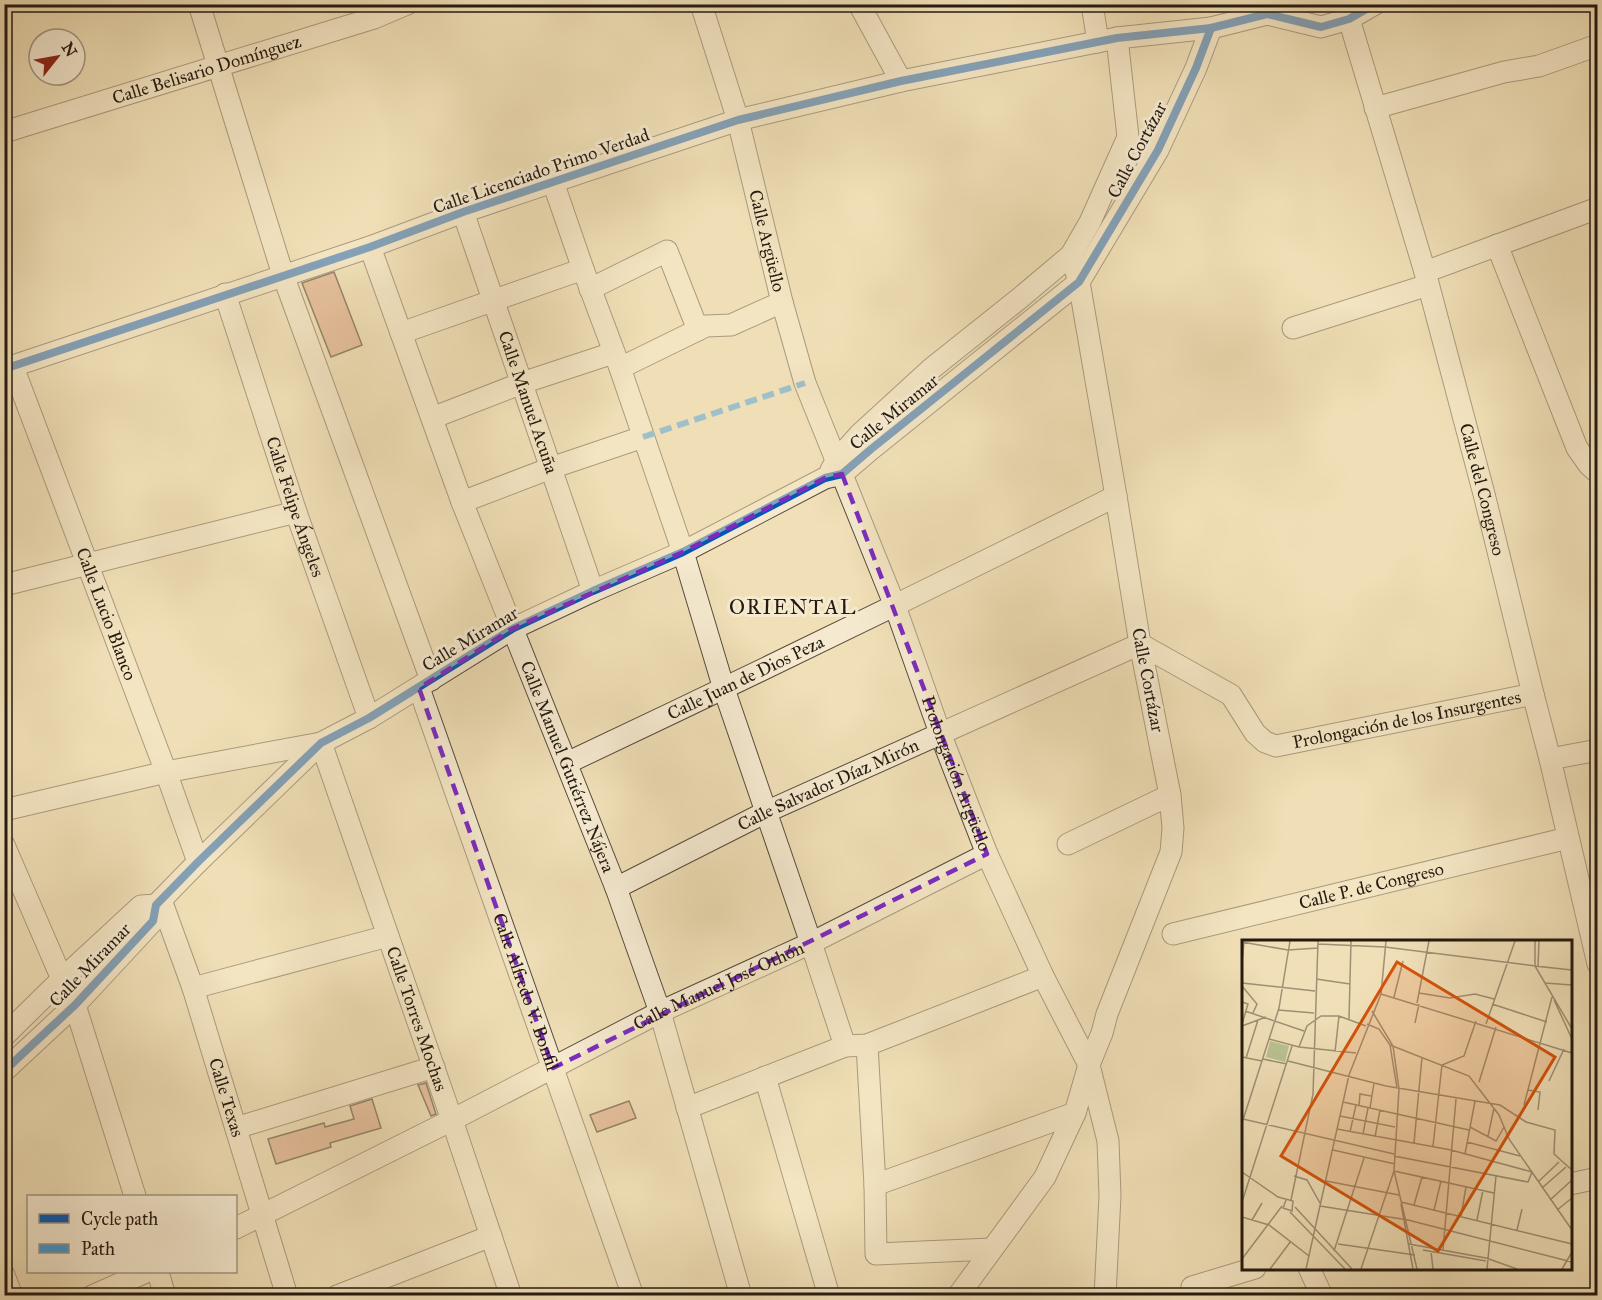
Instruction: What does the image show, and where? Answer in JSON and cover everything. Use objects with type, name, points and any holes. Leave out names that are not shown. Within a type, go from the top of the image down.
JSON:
[{"type":"street","points":[[199,4],[283,275],[425,684]]},
{"type":"street","name":"Calle Belisario Domínguez","points":[[4,132],[374,18],[407,4]]},
{"type":"street","name":"Calle Argüello","points":[[701,4],[738,120],[782,302],[805,382],[835,471]]},
{"type":"street","points":[[859,4],[901,81]]},
{"type":"street","name":"Calle Miramar","points":[[835,471],[861,435],[931,369],[1071,255],[1090,222],[1128,137],[1107,40],[1092,4]]},
{"type":"street","name":"Calle Licenciado Primo Verdad","points":[[8,368],[370,247],[463,212],[738,120],[901,81],[1107,40],[1211,28],[1267,14],[1321,27],[1349,20],[1375,4]]},
{"type":"street","name":"Calle del Congreso","points":[[1349,20],[1426,278],[1486,505],[1550,759],[1598,964]]},
{"type":"street","name":"Calle Cortázar","points":[[1079,282],[1158,150],[1196,68],[1211,28]]},
{"type":"street","points":[[1375,108],[1504,72],[1539,66],[1598,45]]},
{"type":"street","points":[[554,182],[683,552],[724,689],[845,1046]]},
{"type":"street","points":[[1293,328],[1426,278],[1497,245],[1598,208]]},
{"type":"street","name":"Calle Manuel Acuña","points":[[463,212],[593,591]]},
{"type":"street","points":[[1497,245],[1577,448],[1598,473]]},
{"type":"street","name":"Calle Manuel Gutiérrez Nájera","points":[[370,247],[462,502],[616,888],[660,1012],[741,1296]]},
{"type":"street","points":[[401,333],[493,300],[586,279],[667,251],[698,330]]},
{"type":"street","name":"Calle Cortázar","points":[[958,1296],[1046,1177],[1075,1113],[1107,1014],[1171,852],[1173,828],[1170,795],[1140,644],[1079,282],[1071,255]]},
{"type":"street","name":"Calle Miramar","points":[[4,1071],[75,1005],[153,921],[159,903],[198,862],[321,743],[369,718],[512,629],[683,552],[835,471],[879,443],[1079,282]]},
{"type":"street","name":"Calle Felipe Ángeles","points":[[225,294],[296,512],[369,718]]},
{"type":"street","points":[[432,418],[522,383],[617,360],[706,326],[731,325],[782,302]]},
{"type":"street","name":"Calle Lucio Blanco","points":[[8,368],[87,565],[198,862]]},
{"type":"street","points":[[462,502],[551,468],[643,437]]},
{"type":"street","name":"Prolongación Argüello","points":[[835,471],[895,606],[940,734],[987,854],[1043,976],[1089,1065],[1108,1142],[1110,1196],[1105,1296]]},
{"type":"street","name":"Calle Juan de Dios Peza","points":[[567,762],[724,689],[1116,496]]},
{"type":"street","points":[[4,585],[296,512]]},
{"type":"street","name":"Prolongación de los Insurgentes","points":[[1140,644],[1231,694],[1255,733],[1265,742],[1276,746],[1533,694]]},
{"type":"street","name":"Calle Salvador Díaz Mirón","points":[[616,888],[766,812],[1140,644]]},
{"type":"street","name":"Calle Alfredo V. Bonfil","points":[[425,684],[553,1068],[633,1296]]},
{"type":"street","points":[[4,810],[166,772],[321,743]]},
{"type":"street","name":"Calle Torres Mochas","points":[[321,743],[511,1296]]},
{"type":"street","points":[[1550,759],[1598,750]]},
{"type":"street","points":[[1068,844],[1170,795]]},
{"type":"street","name":"Calle P. de Congreso","points":[[1173,934],[1568,838]]},
{"type":"street","points":[[4,845],[75,1005],[134,1195]]},
{"type":"street","name":"Calle Manuel José Othón","points":[[237,1227],[452,1120],[660,1012],[811,943],[987,854]]},
{"type":"street","name":"Calle Miramar","points":[[4,1036],[141,906],[159,903]]},
{"type":"street","name":"Calle Texas","points":[[159,903],[193,988],[288,1296]]},
{"type":"street","points":[[193,988],[388,936]]},
{"type":"street","points":[[687,1108],[845,1046],[867,1045],[1043,976]]},
{"type":"street","points":[[867,1045],[875,1185],[876,1254],[992,1249]]},
{"type":"street","points":[[236,1128],[434,1067]]},
{"type":"street","points":[[765,1077],[830,1296]]},
{"type":"street","points":[[875,1185],[1075,1113]]},
{"type":"street","points":[[1572,1184],[1598,1178]]},
{"type":"street","points":[[338,1296],[491,1236]]},
{"type":"street","points":[[1192,1287],[1252,1270]]},
{"type":"street","points":[[1309,1270],[1322,1296]]},
{"type":"street","points":[[92,1296],[144,1273]]},
{"type":"street","points":[[158,1273],[165,1296]]},
{"type":"street","points":[[4,1275],[12,1296]]},
{"type":"highlighted area","points":[[842,474],[987,854],[553,1068],[419,688],[512,629],[683,552],[825,478]]},
{"type":"building","points":[[334,272],[362,345],[331,357],[302,283]]},
{"type":"building","points":[[426,1083],[436,1114],[431,1116],[418,1085]]},
{"type":"building","points":[[372,1099],[381,1128],[330,1143],[331,1147],[276,1164],[268,1139],[324,1123],[325,1127],[354,1119],[350,1106]]},
{"type":"building","points":[[629,1101],[636,1118],[597,1132],[590,1115]]},
{"type":"marked path","points":[[643,437],[805,383]]},
{"type":"cycle path","points":[[4,369],[370,247],[463,212],[738,120],[901,81],[1117,38],[1211,28],[1267,14],[1321,27],[1349,19],[1375,4]]},
{"type":"cycle path","points":[[4,1071],[75,1005],[153,921],[156,905],[321,743],[369,718],[512,629],[683,552],[825,478],[842,474],[1079,282],[1158,150],[1196,68],[1211,28]]},
{"type":"district","name":"ORIENTAL","points":[[793,607]]}]
